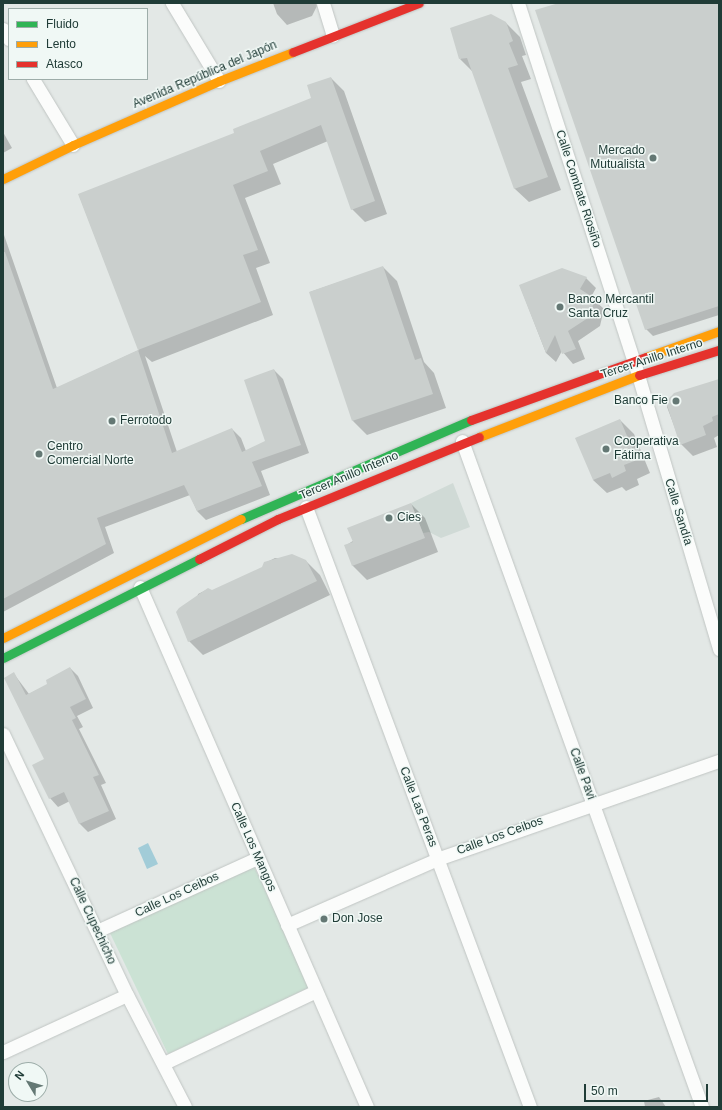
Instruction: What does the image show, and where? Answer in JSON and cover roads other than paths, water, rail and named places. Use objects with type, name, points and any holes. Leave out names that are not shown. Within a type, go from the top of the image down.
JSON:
[{"type":"main road","name":"Avenida República del Japón","points":[[3,179],[73,145],[219,81],[333,35],[420,3]]},
{"type":"main road","name":"Tercer Anillo Interno","points":[[3,638],[162,557],[315,485],[496,409],[632,360],[719,331]]},
{"type":"main road","name":"Tercer Anillo Interno","points":[[3,658],[140,587],[306,507],[462,441],[638,375],[719,350]]},
{"type":"street","points":[[172,3],[219,81]]},
{"type":"street","points":[[323,3],[333,35]]},
{"type":"street","name":"Calle Combate Riosiño","points":[[518,3],[638,375]]},
{"type":"street","points":[[34,80],[73,145]]},
{"type":"street","name":"Calle Sandía","points":[[638,375],[719,649]]},
{"type":"street","name":"Calle Pavi","points":[[462,441],[702,1107]]},
{"type":"street","name":"Calle Las Peras","points":[[306,507],[530,1107]]},
{"type":"street","name":"Calle Los Mangos","points":[[140,587],[366,1107]]},
{"type":"street","name":"Calle Cupechicho","points":[[3,734],[127,995],[164,1063],[185,1107]]},
{"type":"street","name":"Calle Los Ceibos","points":[[287,925],[437,859],[592,803],[719,761]]},
{"type":"street","name":"Calle Los Ceibos","points":[[97,931],[257,858]]},
{"type":"street","points":[[164,1063],[316,991]]},
{"type":"street","points":[[3,1052],[127,995]]},
{"type":"water","points":[[148,843],[158,864],[147,869],[138,848]]},
{"type":"place","name":"Mercado Mutualista","points":[[653,158]]},
{"type":"place","name":"Banco Mercantil Santa Cruz","points":[[560,307]]},
{"type":"place","name":"Banco Fie","points":[[676,401]]},
{"type":"place","name":"Ferrotodo","points":[[112,421]]},
{"type":"place","name":"Cooperativa Fátima","points":[[606,449]]},
{"type":"place","name":"Centro Comercial Norte","points":[[39,454]]},
{"type":"place","name":"Cies","points":[[389,518]]},
{"type":"place","name":"Don Jose","points":[[324,919]]}]
